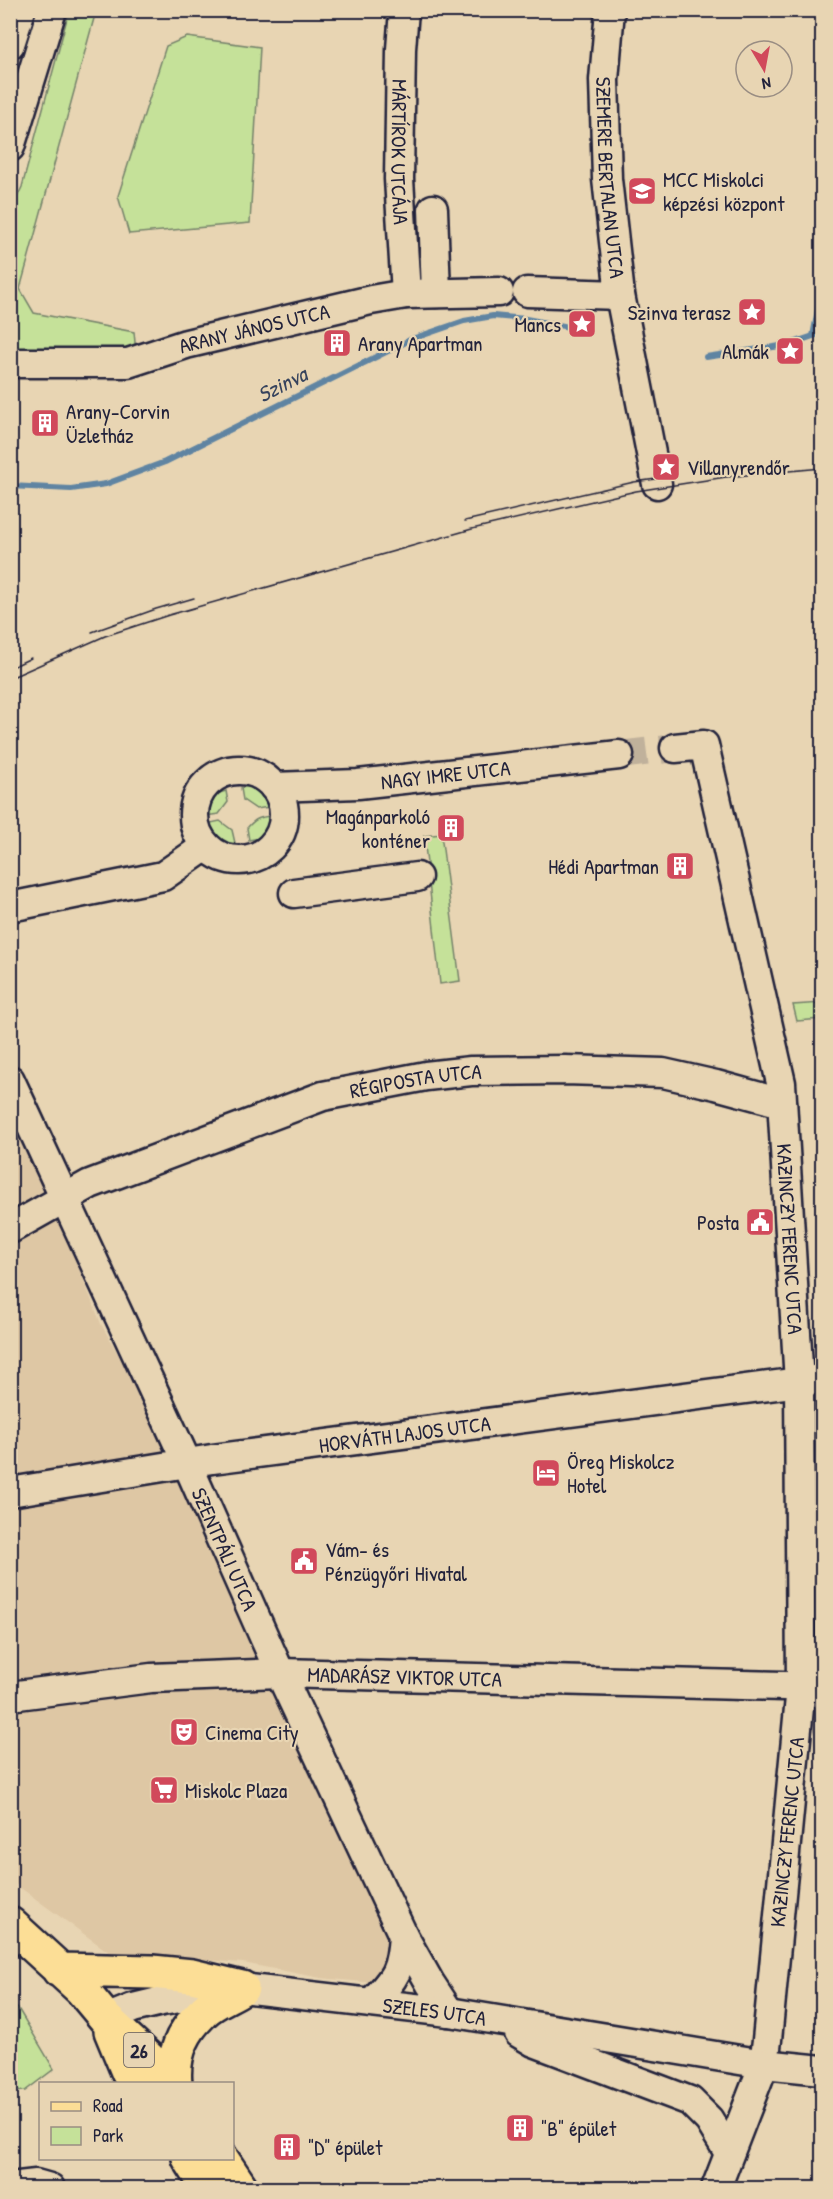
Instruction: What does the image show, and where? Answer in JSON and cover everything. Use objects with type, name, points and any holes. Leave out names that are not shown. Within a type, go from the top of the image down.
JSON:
[{"type":"main road","name":"26","points":[[10,1923],[81,1989],[106,2019],[170,2082]]},
{"type":"main road","points":[[59,1970],[152,1972],[192,1977],[242,1988]]},
{"type":"main road","points":[[172,2082],[179,2042],[203,2011],[242,1988]]},
{"type":"main road","name":"26","points":[[106,2019],[132,2078]]},
{"type":"main road","points":[[190,2160],[208,2188]]},
{"type":"main road","points":[[222,2160],[242,2188]]},
{"type":"street","points":[[10,44],[21,10]]},
{"type":"street","points":[[10,147],[52,10]]},
{"type":"street","name":"MÁRTÍROK UTCÁJA","points":[[404,10],[401,49],[399,179],[406,294]]},
{"type":"street","name":"SZEMERE BERTALAN UTCA","points":[[610,10],[604,80],[607,180],[620,295],[657,483]]},
{"type":"street","points":[[433,209],[436,293]]},
{"type":"street","name":"ARANY JÁNOS UTCA","points":[[10,363],[128,363],[186,344],[406,294],[513,292],[620,295]]},
{"type":"street","name":"KAZINCZY FERENC UTCA","points":[[675,748],[704,745],[781,1083],[811,1381],[812,1687],[764,2064],[716,2188]]},
{"type":"street","name":"NAGY IMRE UTCA","points":[[274,787],[358,784],[619,755]]},
{"type":"street","points":[[240,771],[265,778],[274,787],[281,798],[284,824],[271,847],[259,856],[246,860],[231,860],[218,855],[206,846],[199,836],[195,823],[198,797],[205,786],[227,772],[240,771]]},
{"type":"street","points":[[10,907],[163,876],[206,846]]},
{"type":"street","points":[[294,893],[417,877]]},
{"type":"street","name":"RÉGIPOSTA UTCA","points":[[10,1229],[90,1184],[323,1096],[426,1076],[471,1071],[565,1070],[663,1073],[782,1103]]},
{"type":"street","name":"SZENTPÁLI UTCA","points":[[10,1080],[64,1198],[200,1461],[280,1673],[404,1935],[449,2012]]},
{"type":"street","name":"HORVÁTH LAJOS UTCA","points":[[10,1492],[200,1461],[811,1381]]},
{"type":"street","name":"MADARÁSZ VIKTOR UTCA","points":[[10,1696],[151,1678],[280,1673],[812,1687]]},
{"type":"street","points":[[372,2002],[393,1980],[402,1957],[404,1935]]},
{"type":"street","name":"SZELES UTCA","points":[[106,2019],[133,2008],[162,2001],[242,1988],[449,2012],[764,2064],[822,2070]]},
{"type":"street","points":[[500,2020],[534,2042],[690,2100],[709,2120],[729,2153]]},
{"type":"street","points":[[10,2187],[36,2184],[50,2188]]},
{"type":"shaded area","points":[[10,1118],[59,1218],[101,1324],[176,1457],[403,1935],[375,1983],[321,1978],[243,1963],[110,1953],[11,1881]]},
{"type":"green space","points":[[69,11],[96,11],[20,289],[34,313],[134,332],[136,353],[11,355],[10,212],[22,187]]},
{"type":"green space","points":[[187,37],[260,47],[250,223],[129,234],[118,196],[166,46]]},
{"type":"green space","points":[[428,205],[432,278],[416,279],[411,206]]},
{"type":"green space","points":[[254,785],[265,793],[269,807],[256,809],[243,800],[241,788]]},
{"type":"green space","points":[[226,791],[228,802],[219,814],[205,816],[203,804],[206,797]]},
{"type":"green space","points":[[271,816],[273,827],[271,830],[263,837],[249,840],[247,828],[252,822]]},
{"type":"green space","points":[[220,821],[232,830],[235,843],[218,844],[209,836],[206,824]]},
{"type":"green space","points":[[441,834],[460,981],[440,984],[424,836]]},
{"type":"green space","points":[[822,1003],[822,1019],[797,1021],[793,1005]]},
{"type":"green space","points":[[11,2002],[19,2010],[54,2069],[25,2091],[11,2092]]},
{"type":"waterway","points":[[813,336],[822,289]]},
{"type":"waterway","name":"Szinva","points":[[10,486],[71,489],[106,484],[165,462],[412,339],[464,321],[493,316],[569,327]]},
{"type":"waterway","name":"Szinva","points":[[706,357],[787,345],[822,333]]},
{"type":"tunnel","points":[[619,755],[675,748]]},
{"type":"tram line","points":[[10,678],[105,636],[169,615],[472,529],[636,491],[726,477],[822,468]]},
{"type":"tram line","points":[[465,521],[634,482],[671,477]]},
{"type":"tram line","points":[[92,632],[194,598]]},
{"type":"tram line","points":[[10,668],[31,658]]},
{"type":"place","name":"MCC Miskolci képzési központ","points":[[642,191]]},
{"type":"place","name":"Szinva terasz","points":[[752,312]]},
{"type":"place","name":"Mancs","points":[[582,324]]},
{"type":"place","name":"Arany Apartman","points":[[337,343]]},
{"type":"place","name":"Almák","points":[[790,351]]},
{"type":"place","name":"Arany-Corvin Üzletház","points":[[45,423]]},
{"type":"place","name":"Villanyrendőr","points":[[666,467]]},
{"type":"place","name":"Magánparkoló konténer","points":[[451,828]]},
{"type":"place","name":"Hédi Apartman","points":[[680,866]]},
{"type":"place","name":"Posta","points":[[760,1222]]},
{"type":"place","name":"Öreg Miskolcz Hotel","points":[[546,1473]]},
{"type":"place","name":"Vám- és Pénzügyőri Hivatal","points":[[304,1561]]},
{"type":"place","name":"Cinema City","points":[[184,1732]]},
{"type":"place","name":"Miskolc Plaza","points":[[164,1790]]},
{"type":"place","name":"\"B\" épület","points":[[520,2128]]},
{"type":"place","name":"\"D\" épület","points":[[287,2147]]}]
